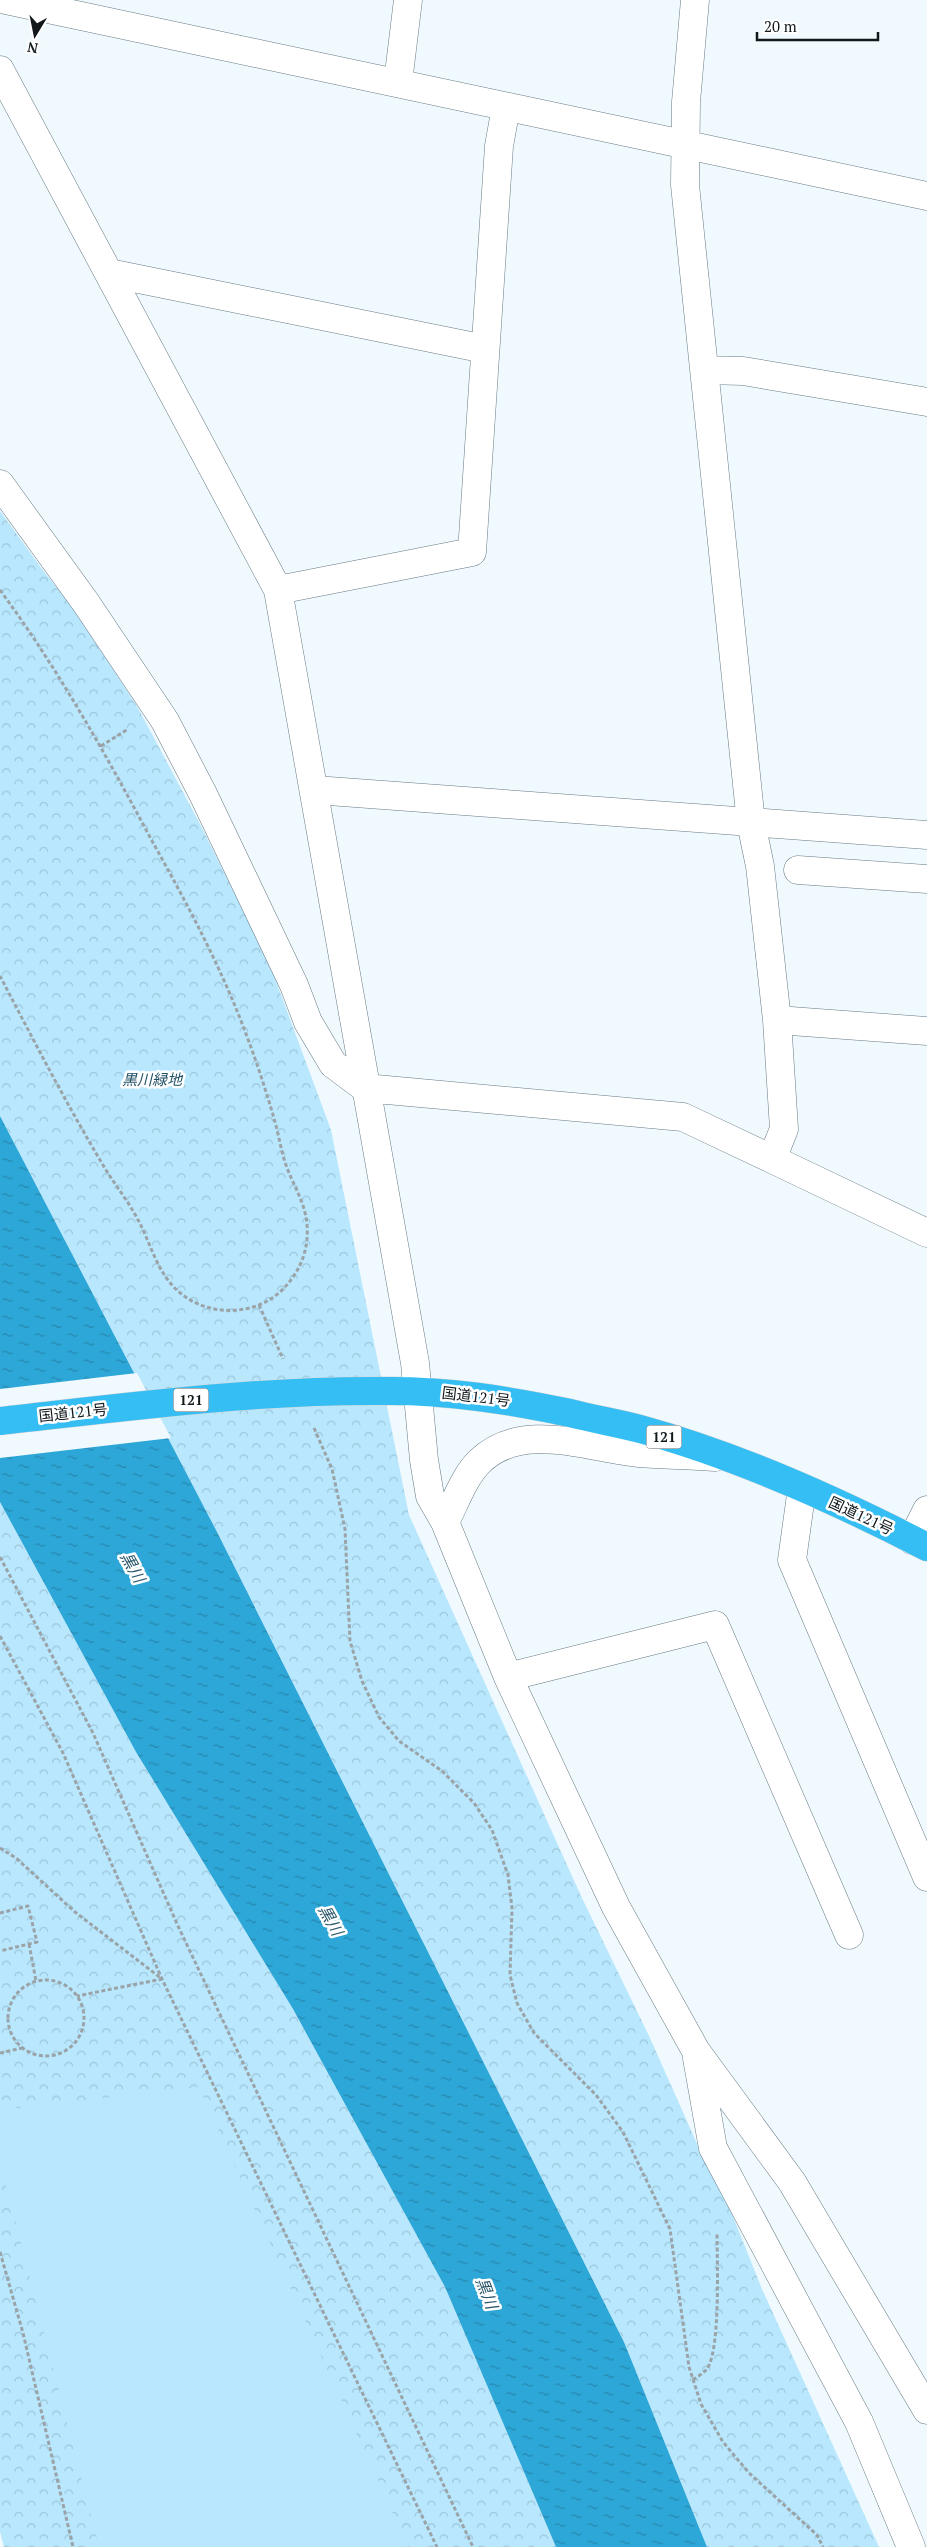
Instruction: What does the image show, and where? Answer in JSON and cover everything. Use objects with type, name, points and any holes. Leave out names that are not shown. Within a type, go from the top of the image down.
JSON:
[{"type":"highway","name":"国道121号","points":[[0,1421],[244,1395],[326,1391],[417,1390],[483,1396],[640,1429],[727,1457],[802,1488],[920,1544]]},
{"type":"street","points":[[6,0],[927,196]]},
{"type":"street","points":[[398,82],[408,0]]},
{"type":"street","points":[[695,0],[685,144],[685,185],[706,370],[751,823],[760,866],[777,1020],[784,1129],[772,1159]]},
{"type":"street","points":[[0,70],[278,590],[316,790],[365,1088],[416,1363],[424,1460],[430,1496],[445,1522],[508,1677],[616,1907],[696,2051],[792,2182],[927,2410]]},
{"type":"street","points":[[278,590],[472,552],[499,146],[506,107]]},
{"type":"street","points":[[109,273],[485,349]]},
{"type":"street","points":[[706,370],[743,371],[927,402]]},
{"type":"street","points":[[0,484],[86,602],[165,721],[207,802],[286,968],[308,1022],[333,1064],[365,1088],[683,1117],[927,1233]]},
{"type":"street","points":[[316,790],[927,835]]},
{"type":"street","points":[[798,870],[927,879]]},
{"type":"street","points":[[777,1020],[927,1031]]},
{"type":"street","points":[[445,1522],[477,1463],[491,1452],[519,1442],[554,1438],[639,1453],[727,1457]]},
{"type":"street","points":[[802,1488],[792,1560],[927,1876]]},
{"type":"street","points":[[920,1544],[927,1510]]},
{"type":"street","points":[[508,1677],[715,1625],[849,1936]]},
{"type":"street","points":[[696,2051],[713,2148],[859,2422],[911,2547]]},
{"type":"path","points":[[0,590],[32,633],[101,746],[205,938],[243,1024],[266,1089],[286,1165],[303,1204],[307,1243],[301,1265],[289,1283],[273,1298],[260,1305],[231,1311],[209,1308],[189,1299],[172,1285],[160,1266],[137,1217],[101,1161],[0,976]]},
{"type":"path","points":[[101,746],[119,735]]},
{"type":"path","points":[[260,1305],[284,1359]]},
{"type":"path","points":[[312,1423],[332,1469],[346,1529],[350,1641],[362,1681],[379,1718],[399,1742],[442,1771],[474,1803],[492,1830],[508,1875],[512,1908],[510,1975],[517,2003],[534,2034],[596,2095],[623,2132],[670,2229],[689,2367],[702,2404],[723,2442],[749,2473],[817,2535],[823,2547]]},
{"type":"path","points":[[0,1557],[93,1733],[178,1926],[473,2547]]},
{"type":"path","points":[[0,1636],[63,1753],[162,1979],[437,2547]]},
{"type":"path","points":[[0,1848],[16,1858],[75,1912],[162,1979]]},
{"type":"path","points":[[0,1913],[28,1906],[37,1942],[0,1951]]},
{"type":"path","points":[[30,1944],[36,1981]]},
{"type":"path","points":[[77,1996],[162,1979]]},
{"type":"path","points":[[36,1981],[56,1981],[70,1988],[77,1996],[84,2014],[83,2028],[76,2042],[64,2051],[50,2055],[35,2054],[22,2048],[10,2029],[8,2022],[10,2007],[16,1994],[27,1984],[36,1981]]},
{"type":"path","points":[[0,2053],[22,2048]]},
{"type":"path","points":[[693,2380],[706,2370],[711,2358],[716,2328],[717,2206],[719,2195],[733,2184]]},
{"type":"path","points":[[0,2252],[22,2333],[73,2547]]},
{"type":"green space","name":"黒川緑地","points":[[0,511],[75,611],[138,708],[200,824],[270,965],[331,1130],[409,1515],[581,1896],[650,2038],[698,2146],[720,2184],[762,2289],[879,2547],[707,2547],[624,2342],[216,1530],[0,1116]]},
{"type":"green space","points":[[0,1502],[136,1752],[293,2009],[445,2287],[556,2547],[4,2547],[0,2532]]},
{"type":"green space","points":[[199,2087],[408,2547],[99,2547],[0,2162],[0,2110]]},
{"type":"water","name":"黒川","points":[[0,1116],[216,1530],[624,2342],[707,2547],[556,2547],[445,2287],[293,2009],[136,1752],[0,1502]]},
{"type":"pier","points":[[137,1373],[171,1438],[0,1458],[0,1389]]}]
